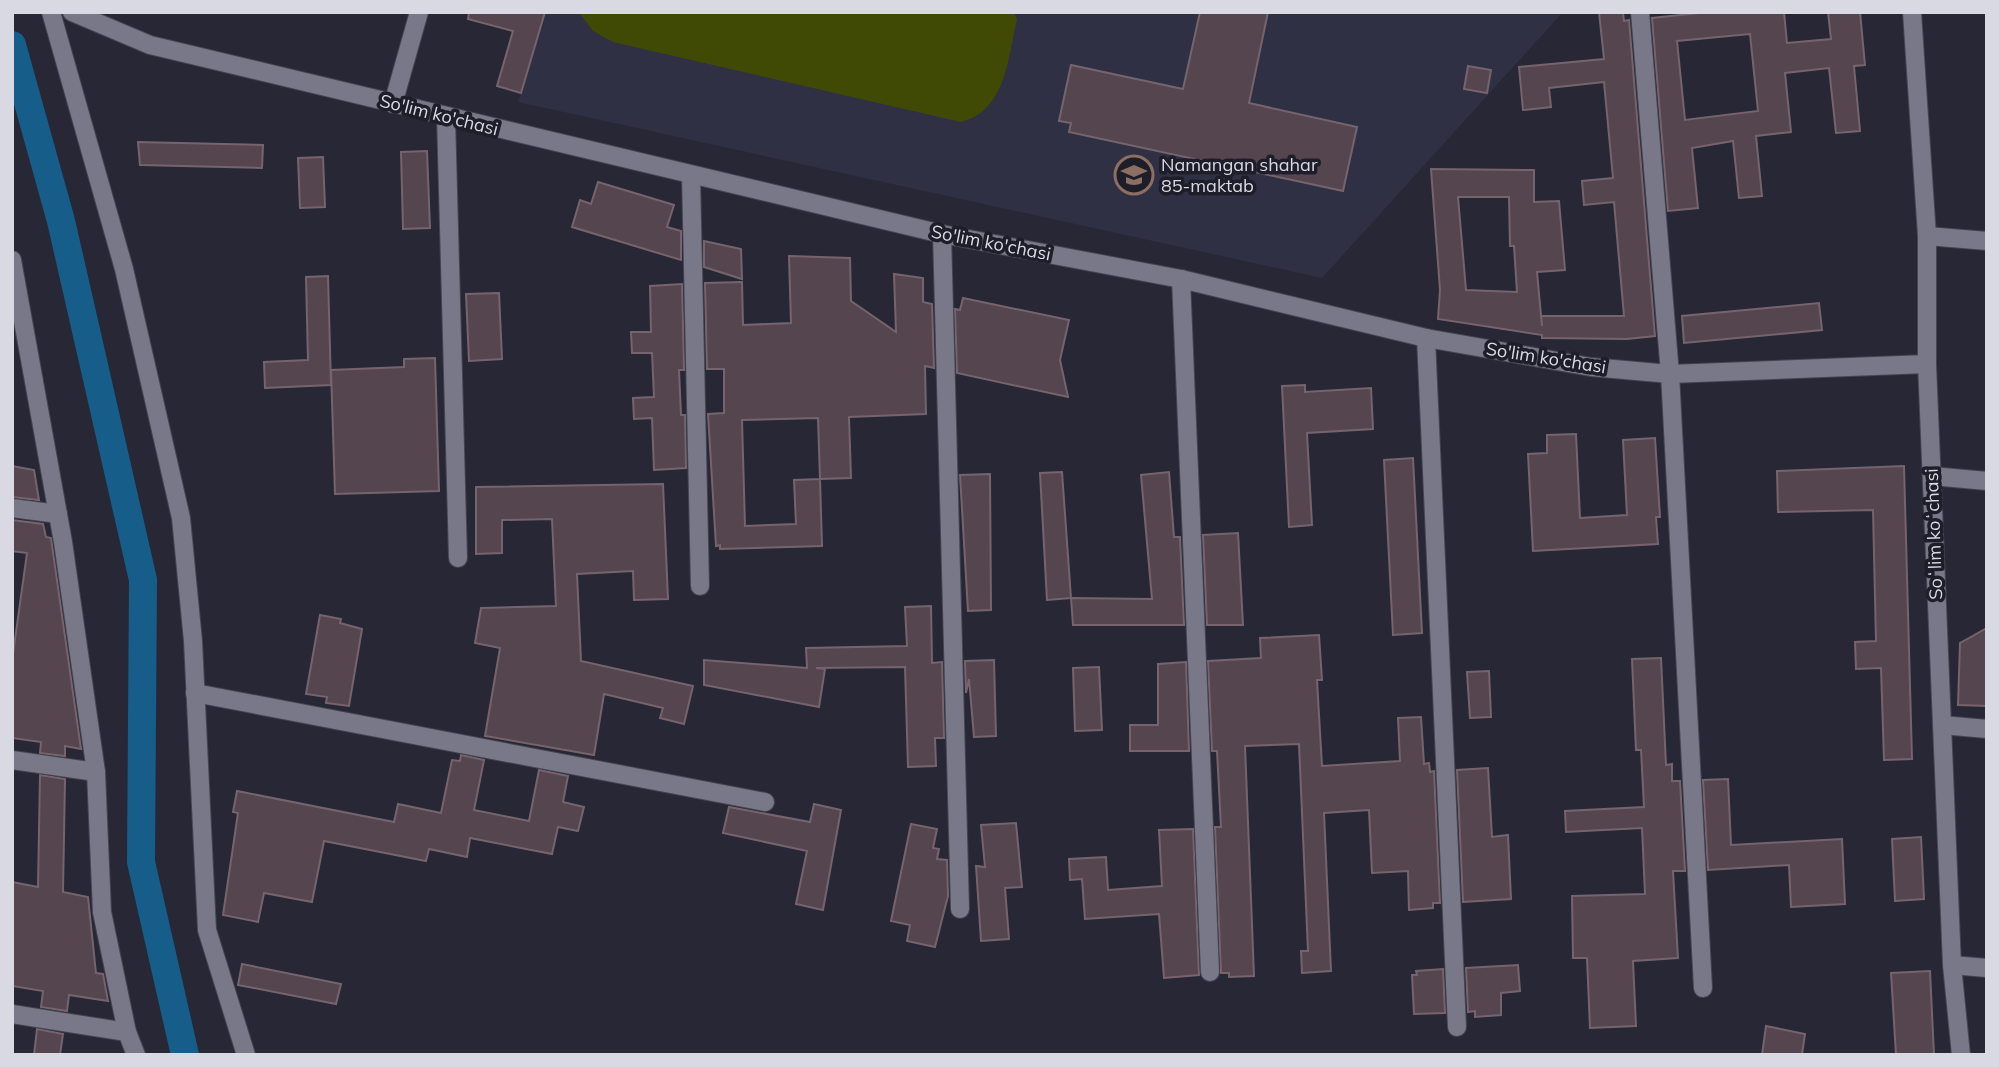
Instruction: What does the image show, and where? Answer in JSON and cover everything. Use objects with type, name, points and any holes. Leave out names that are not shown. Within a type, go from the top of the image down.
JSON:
[{"type":"street","points":[[51,12],[124,269],[181,518],[195,693],[207,930],[246,1055]]},
{"type":"street","name":"So'lim ko'chasi","points":[[72,12],[150,45],[691,176],[942,234],[1181,279],[1426,338],[1591,367],[1670,374],[1927,364]]},
{"type":"street","points":[[393,104],[419,12]]},
{"type":"street","points":[[1640,12],[1670,374],[1703,988]]},
{"type":"street","name":"Soʻlim koʻchasi","points":[[1912,12],[1927,236],[1927,364],[1952,965],[1961,1055]]},
{"type":"street","points":[[446,117],[458,558]]},
{"type":"street","points":[[691,176],[700,586]]},
{"type":"street","points":[[942,234],[960,909]]},
{"type":"street","points":[[1927,236],[1987,241]]},
{"type":"street","points":[[13,264],[58,514],[96,772],[102,912],[127,1032],[136,1055]]},
{"type":"street","points":[[1181,279],[1210,972]]},
{"type":"street","points":[[1426,338],[1457,1027]]},
{"type":"street","points":[[1932,476],[1987,481]]},
{"type":"street","points":[[12,508],[58,514]]},
{"type":"street","points":[[195,693],[765,802]]},
{"type":"street","points":[[1942,725],[1987,729]]},
{"type":"street","points":[[12,760],[96,772]]},
{"type":"street","points":[[1952,965],[1987,968]]},
{"type":"street","points":[[12,1014],[127,1032]]},
{"type":"shaded area","name":"Namangan shahar 85-maktab","points":[[545,12],[1563,12],[1322,278],[518,102]]},
{"type":"green space","points":[[579,12],[1014,12],[1017,19],[1007,65],[996,95],[976,116],[961,122],[613,42],[593,31]]},
{"type":"building","points":[[469,12],[545,12],[521,93],[497,86],[513,31],[468,19]]},
{"type":"building","points":[[1200,12],[1268,12],[1249,103],[1357,127],[1343,191],[1069,132],[1071,123],[1059,121],[1071,65],[1183,89]]},
{"type":"building","points":[[1599,12],[1623,12],[1624,21],[1629,20],[1655,336],[1627,339],[1542,338],[1542,335],[1438,319],[1440,290],[1431,169],[1534,170],[1534,202],[1559,201],[1565,270],[1537,272],[1541,316],[1624,316],[1614,202],[1584,205],[1582,181],[1613,178],[1604,82],[1549,88],[1551,107],[1523,110],[1519,67],[1604,59]],"holes":[[[1458,197],[1509,197],[1510,246],[1514,246],[1517,292],[1466,290]]]},
{"type":"building","points":[[1709,12],[1784,12],[1787,43],[1831,39],[1828,12],[1860,12],[1865,65],[1854,66],[1860,131],[1836,133],[1829,68],[1785,73],[1791,132],[1756,136],[1762,196],[1739,198],[1733,141],[1692,148],[1698,208],[1668,211],[1652,18]],"holes":[[[1750,34],[1758,111],[1685,120],[1677,41]]]},
{"type":"building","points":[[1468,66],[1491,70],[1487,93],[1464,89]]},
{"type":"building","points":[[138,142],[263,145],[262,168],[140,165]]},
{"type":"building","points":[[427,151],[430,228],[403,229],[401,152]]},
{"type":"building","points":[[323,157],[325,207],[300,208],[298,158]]},
{"type":"building","points":[[598,182],[674,205],[667,227],[681,231],[681,260],[572,227],[580,200],[591,204]]},
{"type":"building","points":[[704,241],[741,249],[742,279],[704,267]]},
{"type":"building","points":[[789,256],[850,258],[851,301],[896,332],[894,274],[923,278],[923,302],[932,304],[934,368],[925,366],[926,414],[849,417],[851,478],[820,479],[822,546],[720,549],[720,545],[716,546],[708,414],[724,413],[724,369],[707,369],[705,283],[742,282],[743,325],[791,323]],"holes":[[[818,418],[820,479],[794,480],[796,524],[745,526],[742,420]]]},
{"type":"building","points":[[328,276],[331,385],[265,388],[264,362],[308,360],[306,277]]},
{"type":"building","points":[[682,284],[684,370],[679,370],[681,415],[685,415],[686,468],[654,470],[652,418],[634,419],[633,398],[654,397],[652,353],[632,353],[631,332],[651,332],[650,286]]},
{"type":"building","points":[[499,293],[502,359],[469,361],[466,294]]},
{"type":"building","points":[[963,298],[1069,320],[1060,360],[1068,397],[957,373],[955,309],[960,310]]},
{"type":"building","points":[[1819,303],[1822,330],[1684,343],[1682,316]]},
{"type":"building","points":[[435,358],[439,491],[335,494],[331,370],[404,367],[404,359]]},
{"type":"building","points":[[1305,385],[1305,392],[1371,388],[1373,429],[1307,433],[1312,525],[1289,527],[1282,386]]},
{"type":"building","points":[[1576,434],[1580,518],[1627,515],[1623,440],[1655,438],[1660,517],[1656,517],[1658,544],[1533,551],[1528,454],[1547,453],[1547,435]]},
{"type":"building","points":[[1413,458],[1422,633],[1393,635],[1384,460]]},
{"type":"building","points":[[12,466],[34,470],[39,500],[12,497]]},
{"type":"building","points":[[1904,466],[1912,759],[1884,760],[1881,668],[1856,669],[1855,642],[1876,641],[1873,510],[1778,512],[1777,471]]},
{"type":"building","points":[[1062,472],[1071,598],[1047,600],[1040,473]]},
{"type":"building","points":[[1169,472],[1174,537],[1180,537],[1184,625],[1073,625],[1071,598],[1152,599],[1141,475]]},
{"type":"building","points":[[990,474],[991,610],[968,611],[960,475]]},
{"type":"building","points":[[663,484],[668,599],[634,600],[633,571],[577,574],[581,661],[693,686],[684,724],[660,718],[663,708],[604,694],[594,755],[485,736],[500,648],[475,643],[481,608],[556,606],[552,519],[502,520],[502,553],[476,554],[476,487]]},
{"type":"building","points":[[12,520],[43,524],[46,537],[51,538],[81,749],[65,746],[65,756],[40,753],[41,742],[12,738],[12,661],[27,553],[12,551]]},
{"type":"building","points":[[1238,533],[1243,625],[1207,625],[1203,535]]},
{"type":"building","points":[[931,606],[932,663],[942,662],[944,738],[935,738],[936,766],[908,767],[905,667],[816,668],[825,669],[819,707],[704,685],[704,660],[807,668],[806,648],[907,646],[905,607]]},
{"type":"building","points":[[320,615],[341,619],[340,623],[362,629],[349,706],[326,703],[327,697],[306,694]]},
{"type":"building","points":[[1987,628],[1987,706],[1958,705],[1960,643]]},
{"type":"building","points":[[1319,635],[1322,680],[1317,680],[1322,766],[1400,761],[1398,718],[1421,717],[1424,764],[1429,763],[1430,772],[1434,771],[1440,903],[1433,903],[1433,908],[1409,910],[1408,871],[1372,873],[1369,810],[1324,813],[1331,971],[1302,973],[1301,951],[1308,951],[1299,744],[1245,746],[1254,976],[1229,977],[1229,973],[1221,973],[1215,827],[1221,827],[1217,751],[1212,751],[1208,661],[1261,658],[1260,638]]},
{"type":"building","points":[[1661,658],[1666,765],[1672,764],[1672,781],[1680,781],[1685,871],[1673,871],[1678,958],[1633,961],[1636,1026],[1590,1028],[1587,958],[1573,958],[1572,896],[1645,894],[1642,828],[1566,832],[1565,811],[1644,807],[1641,750],[1636,750],[1632,659]]},
{"type":"building","points":[[994,660],[996,736],[974,737],[969,679],[966,693],[965,661]]},
{"type":"building","points":[[1186,662],[1189,751],[1130,751],[1130,725],[1158,725],[1158,664]]},
{"type":"building","points":[[1099,667],[1102,730],[1075,731],[1073,668]]},
{"type":"building","points":[[1489,671],[1491,717],[1470,718],[1467,672]]},
{"type":"building","points":[[461,755],[484,760],[474,810],[529,821],[539,770],[568,776],[563,802],[584,807],[578,831],[558,827],[552,854],[470,838],[467,857],[429,849],[426,861],[324,841],[312,902],[264,893],[258,922],[223,915],[238,813],[233,812],[237,791],[394,822],[398,804],[441,813],[452,760],[460,761]]},
{"type":"building","points":[[1488,768],[1492,837],[1508,835],[1511,899],[1463,902],[1457,770]]},
{"type":"building","points":[[40,775],[65,779],[63,892],[88,897],[96,973],[103,974],[108,1001],[69,995],[67,1011],[41,1007],[43,991],[12,986],[12,882],[38,887]]},
{"type":"building","points":[[1728,779],[1731,845],[1842,839],[1845,904],[1791,907],[1789,865],[1708,870],[1703,780]]},
{"type":"building","points":[[814,804],[841,810],[823,910],[796,904],[807,851],[723,833],[729,807],[810,822]]},
{"type":"building","points":[[1016,823],[1022,887],[1005,888],[1009,939],[981,941],[976,866],[985,867],[981,825]]},
{"type":"building","points":[[911,824],[937,829],[933,848],[939,849],[937,859],[947,860],[948,896],[935,947],[907,941],[910,925],[891,921]]},
{"type":"building","points":[[1193,829],[1199,975],[1164,978],[1159,914],[1085,919],[1082,879],[1070,880],[1069,859],[1106,857],[1108,890],[1162,886],[1159,830]]},
{"type":"building","points":[[1921,837],[1924,899],[1895,901],[1892,839]]},
{"type":"building","points":[[242,964],[341,984],[336,1004],[238,985]]},
{"type":"building","points":[[1518,965],[1520,991],[1501,993],[1501,1015],[1475,1017],[1475,1011],[1468,1012],[1466,968]]},
{"type":"building","points":[[1443,969],[1445,1013],[1414,1014],[1412,975],[1417,975],[1416,971]]},
{"type":"building","points":[[1930,971],[1934,1055],[1896,1055],[1891,973]]},
{"type":"building","points":[[1766,1026],[1805,1034],[1802,1055],[1762,1055]]},
{"type":"building","points":[[37,1029],[63,1034],[60,1055],[34,1055]]},
{"type":"waterway","points":[[12,45],[61,221],[143,580],[141,862],[185,1055]]},
{"type":"place","name":"Namangan shahar 85-maktab","points":[[1134,175]]}]
